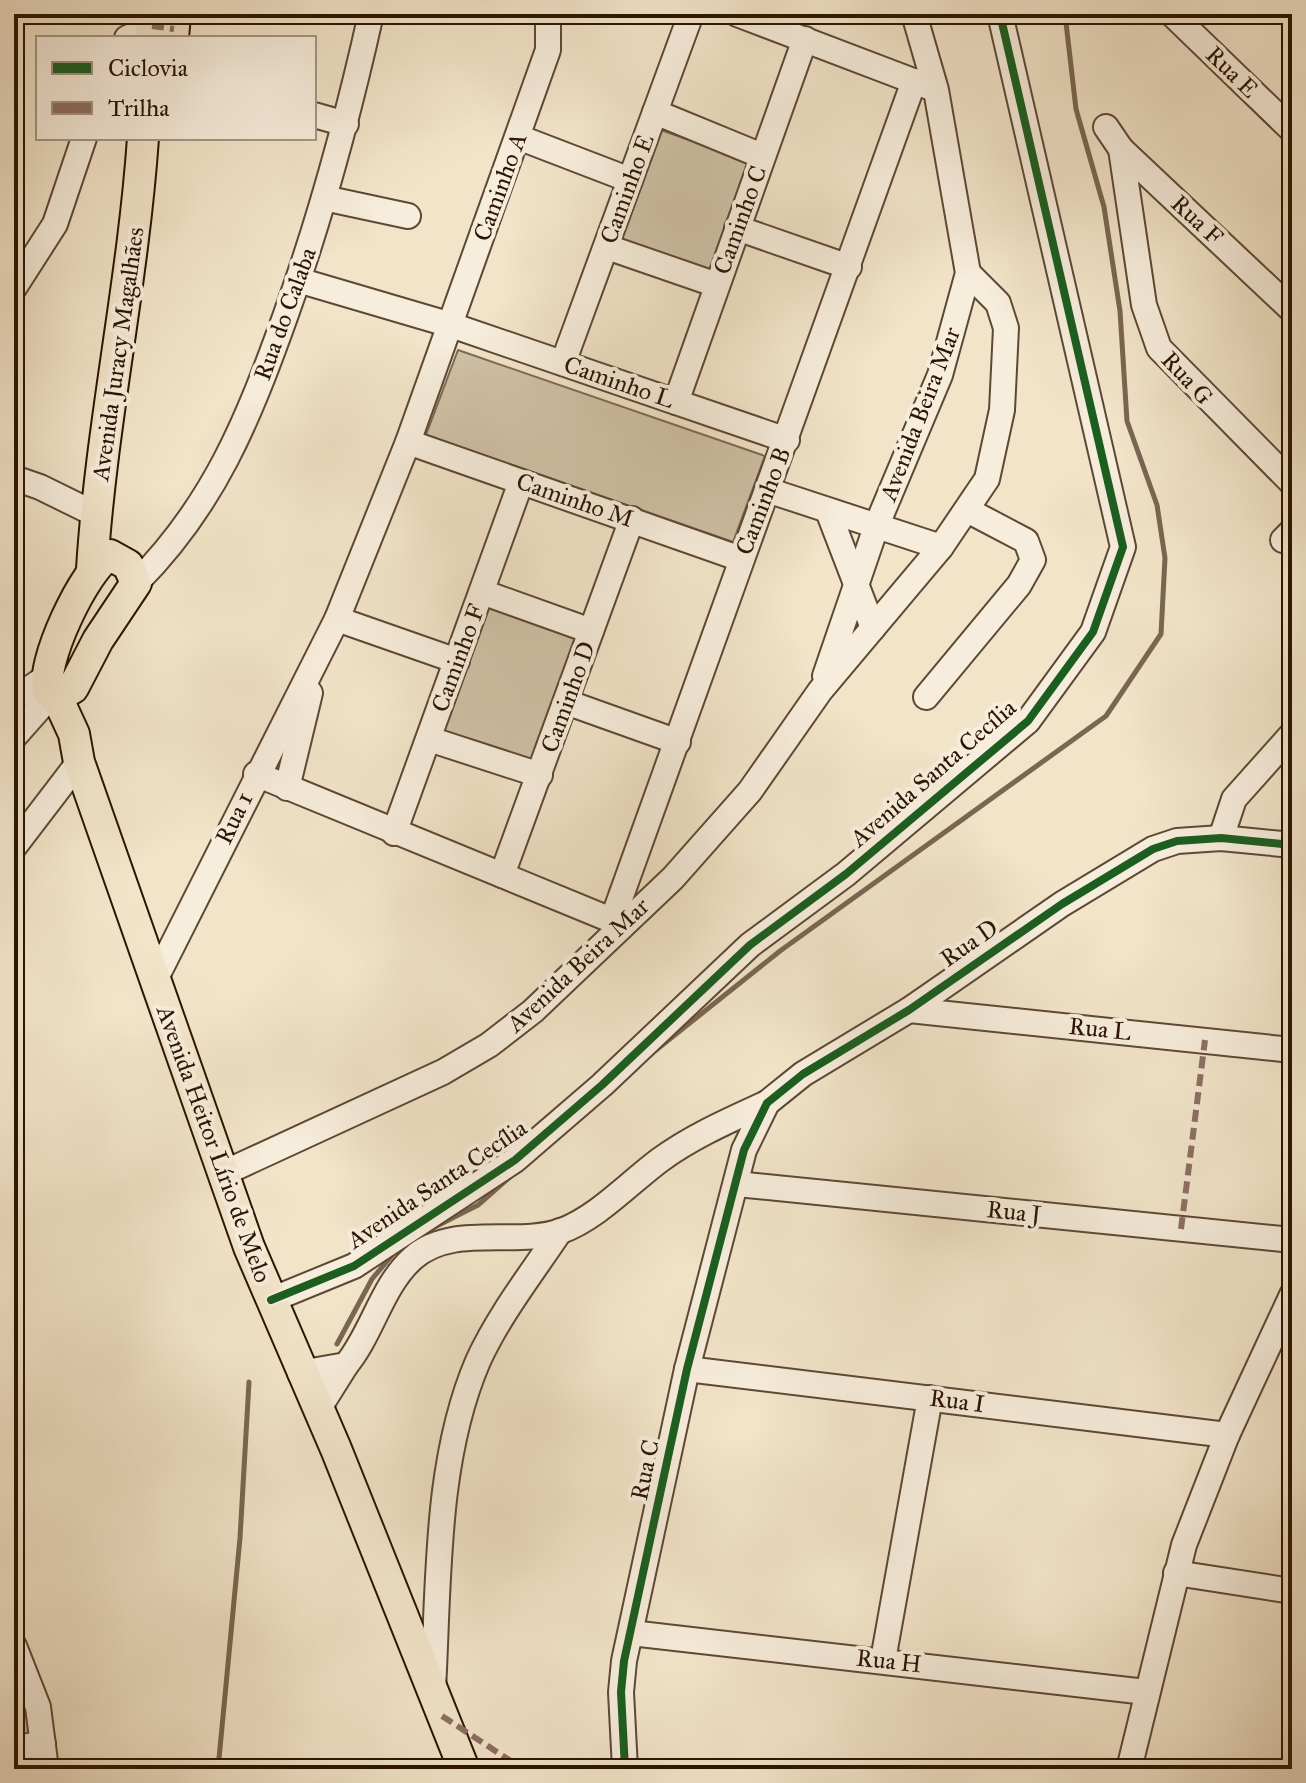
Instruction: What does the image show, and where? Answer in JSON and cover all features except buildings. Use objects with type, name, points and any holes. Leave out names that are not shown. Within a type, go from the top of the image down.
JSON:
[{"type":"main road","name":"Avenida Juracy Magalhães","points":[[106,560],[95,514],[126,305],[143,140]]},
{"type":"main road","name":"Avenida Juracy Magalhães","points":[[106,560],[115,476],[164,140]]},
{"type":"main road","points":[[106,560],[128,565],[136,583],[98,640],[44,693],[52,654],[106,560]]},
{"type":"main road","name":"Avenida Heitor Lírio de Melo","points":[[44,693],[77,748],[224,1173],[282,1295],[287,1340],[319,1408],[464,1769]]},
{"type":"street","name":"Rua do Calaba","points":[[136,583],[172,547],[210,492],[234,448],[298,280],[324,198],[346,124],[371,14]]},
{"type":"street","name":"Caminho A","points":[[548,14],[548,50]]},
{"type":"street","name":"Caminho A","points":[[451,325],[563,14]]},
{"type":"street","name":"Caminho E","points":[[563,363],[691,14]]},
{"type":"street","points":[[737,14],[803,30],[925,86]]},
{"type":"street","name":"Avenida Beira Mar","points":[[820,691],[876,527],[940,375],[968,273],[925,86],[914,14]]},
{"type":"street","name":"Avenida Santa Cecília","points":[[282,1295],[354,1266],[515,1160],[602,1085],[750,945],[846,874],[1028,721],[1093,632],[1123,547],[1000,14]]},
{"type":"street","name":"Rua E","points":[[1172,14],[1292,130]]},
{"type":"street","name":"Caminho C","points":[[676,402],[803,30]]},
{"type":"street","name":"Caminho B","points":[[617,922],[741,559],[849,267],[925,86]]},
{"type":"street","points":[[655,112],[762,156]]},
{"type":"street","points":[[316,116],[346,124]]},
{"type":"street","name":"Rua F","points":[[1106,127],[1121,149],[1292,310]]},
{"type":"street","points":[[518,137],[630,180]]},
{"type":"street","points":[[14,288],[55,224],[83,140]]},
{"type":"street","name":"Rua G","points":[[1121,149],[1144,305],[1159,348],[1292,483]]},
{"type":"street","points":[[324,198],[408,216]]},
{"type":"street","points":[[737,228],[849,267]]},
{"type":"street","points":[[607,247],[717,285]]},
{"type":"street","name":"Avenida Beira Mar","points":[[224,1173],[467,1060],[533,1011],[617,922],[673,878],[733,812],[820,691],[969,511],[994,460],[1007,347],[1006,328],[998,303],[968,273]]},
{"type":"street","name":"Caminho L","points":[[298,280],[451,325],[787,440]]},
{"type":"street","name":"Rua 1","points":[[155,980],[256,774],[337,619],[451,325]]},
{"type":"street","name":"Caminho M","points":[[408,442],[741,559]]},
{"type":"street","points":[[14,478],[95,514]]},
{"type":"street","name":"Caminho F","points":[[394,833],[521,482]]},
{"type":"street","points":[[767,490],[941,547]]},
{"type":"street","points":[[828,511],[873,628]]},
{"type":"street","points":[[926,697],[1010,596],[1033,560],[1026,541],[969,511]]},
{"type":"street","name":"Caminho D","points":[[502,875],[632,519]]},
{"type":"street","points":[[106,560],[172,547]]},
{"type":"street","points":[[482,592],[591,631]]},
{"type":"street","points":[[337,619],[457,661]]},
{"type":"street","name":"Rua 1","points":[[287,788],[319,658]]},
{"type":"street","points":[[14,737],[44,693]]},
{"type":"street","points":[[566,702],[678,742]]},
{"type":"street","points":[[1221,838],[1234,799],[1292,734]]},
{"type":"street","points":[[429,739],[540,775]]},
{"type":"street","points":[[14,847],[77,748]]},
{"type":"street","points":[[256,774],[617,922]]},
{"type":"street","name":"Rua D","points":[[737,1184],[752,1127],[767,1103],[826,1059],[909,1010],[1125,863],[1177,841],[1221,838],[1292,845]]},
{"type":"street","name":"Rua L","points":[[909,1010],[1292,1050]]},
{"type":"street","points":[[319,1408],[363,1342],[404,1267],[415,1256],[454,1241],[560,1231],[582,1220],[687,1141],[767,1103]]},
{"type":"street","name":"Rua J","points":[[737,1184],[1292,1240]]},
{"type":"street","name":"Rua C","points":[[625,1769],[621,1692],[631,1633],[687,1369],[737,1184]]},
{"type":"street","points":[[433,1694],[447,1493],[465,1397],[489,1339],[560,1231]]},
{"type":"street","points":[[1129,1769],[1176,1573],[1227,1435],[1292,1295]]},
{"type":"street","points":[[300,1373],[346,1365]]},
{"type":"street","name":"Rua I","points":[[687,1369],[1227,1435]]},
{"type":"street","points":[[883,1660],[930,1398]]},
{"type":"street","points":[[1176,1573],[1292,1591]]},
{"type":"street","name":"Rua H","points":[[631,1633],[1146,1692]]},
{"type":"street","points":[[14,1646],[32,1686],[46,1769]]},
{"type":"street","points":[[14,1748],[43,1744]]},
{"type":"shaded area","points":[[658,129],[751,162],[705,291],[612,258]]},
{"type":"shaded area","points":[[458,350],[765,456],[733,542],[426,435]]},
{"type":"shaded area","points":[[489,603],[582,637],[536,766],[443,733]]},
{"type":"shaded area","points":[[14,1680],[40,1748],[14,1748]]},
{"type":"waterway","points":[[656,1050],[780,951],[1106,716],[1161,634],[1165,558],[1157,505],[1127,421],[1120,311],[1104,207],[1076,109],[1065,14]]},
{"type":"waterway","points":[[429,1230],[478,1205],[510,1177]]},
{"type":"waterway","points":[[337,1344],[372,1279],[394,1253]]},
{"type":"waterway","points":[[218,1769],[240,1538],[249,1382]]},
{"type":"marked path","points":[[152,26],[174,29]]},
{"type":"marked path","points":[[1181,1229],[1205,1040]]},
{"type":"marked path","points":[[442,1716],[523,1769]]},
{"type":"marked path","points":[[602,1769],[624,1761]]},
{"type":"cycle path","points":[[271,1300],[354,1266],[515,1160],[602,1085],[750,945],[846,874],[1028,721],[1093,632],[1123,547],[1000,14]]},
{"type":"cycle path","points":[[625,1769],[621,1692],[624,1661],[687,1369],[744,1150],[767,1103],[803,1074],[909,1010],[1062,904],[1153,849],[1177,841],[1221,838],[1292,845]]}]
